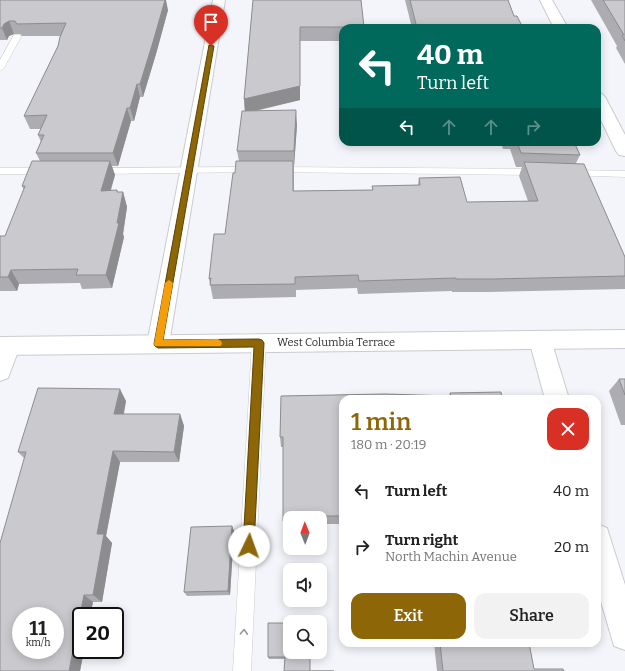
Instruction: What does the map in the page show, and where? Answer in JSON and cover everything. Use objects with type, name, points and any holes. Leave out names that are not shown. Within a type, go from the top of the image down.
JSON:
[{"type":"street","points":[[158,344],[219,0]]},
{"type":"street","points":[[546,0],[559,24]]},
{"type":"street","points":[[601,105],[625,151]]},
{"type":"street","points":[[540,340],[556,395]]},
{"type":"street","name":"West Columbia Terrace","points":[[4,346],[625,340]]},
{"type":"street","points":[[0,371],[4,346]]},
{"type":"street","points":[[601,552],[625,635]]},
{"type":"lane","points":[[0,68],[17,37]]},
{"type":"lane","points":[[0,170],[55,171]]},
{"type":"lane","points":[[87,171],[265,170],[548,172]]},
{"type":"lane","points":[[563,173],[625,174]]},
{"type":"lane","points":[[242,671],[259,343]]},
{"type":"building","points":[[0,0],[165,0],[140,84],[137,84],[130,108],[127,108],[113,153],[36,153],[44,135],[38,135],[47,115],[24,116],[58,46],[66,23],[17,24],[15,21],[9,21],[4,24],[2,28],[0,28]]},
{"type":"building","points":[[253,0],[361,0],[364,24],[339,24],[339,27],[300,27],[300,86],[244,99]]},
{"type":"building","points":[[410,0],[508,0],[514,16],[517,16],[521,24],[416,24]]},
{"type":"building","points":[[603,0],[625,0],[625,41],[622,35],[624,35]]},
{"type":"building","points":[[296,110],[294,151],[237,151],[242,111]]},
{"type":"building","points":[[518,146],[576,146],[580,155],[521,153]]},
{"type":"building","points":[[32,161],[110,161],[101,191],[117,190],[117,192],[123,192],[117,223],[119,223],[106,275],[76,275],[78,269],[11,270],[8,277],[0,277],[0,236],[5,236],[25,186],[22,186]]},
{"type":"building","points":[[236,161],[293,161],[293,191],[373,190],[372,186],[420,185],[419,178],[460,177],[467,202],[538,201],[524,162],[584,164],[625,257],[625,276],[359,281],[358,275],[295,277],[295,284],[210,285],[211,278],[209,279],[214,234],[225,234]]},
{"type":"building","points":[[619,379],[625,379],[625,395]]},
{"type":"building","points":[[38,388],[120,389],[114,414],[180,414],[174,452],[113,451],[97,534],[104,534],[93,595],[84,595],[82,607],[72,607],[72,656],[69,671],[0,671],[0,543],[26,452],[18,452]]},
{"type":"building","points":[[501,392],[501,395],[451,395],[450,393]]},
{"type":"building","points":[[385,394],[418,395],[339,395],[339,516],[327,516],[327,511],[283,511],[283,437],[280,437],[281,396]]},
{"type":"building","points":[[232,526],[228,591],[184,592],[191,527]]},
{"type":"building","points":[[268,623],[283,623],[283,657],[268,657]]},
{"type":"building","points":[[440,647],[530,647],[534,669],[563,669],[564,671],[443,671]]},
{"type":"building","points":[[285,659],[310,659],[310,671],[284,671]]},
{"type":"slow traffic","points":[[169,283],[158,344],[218,343]]},
{"type":"route","points":[[211,46],[158,344],[259,343],[249,546]]}]
